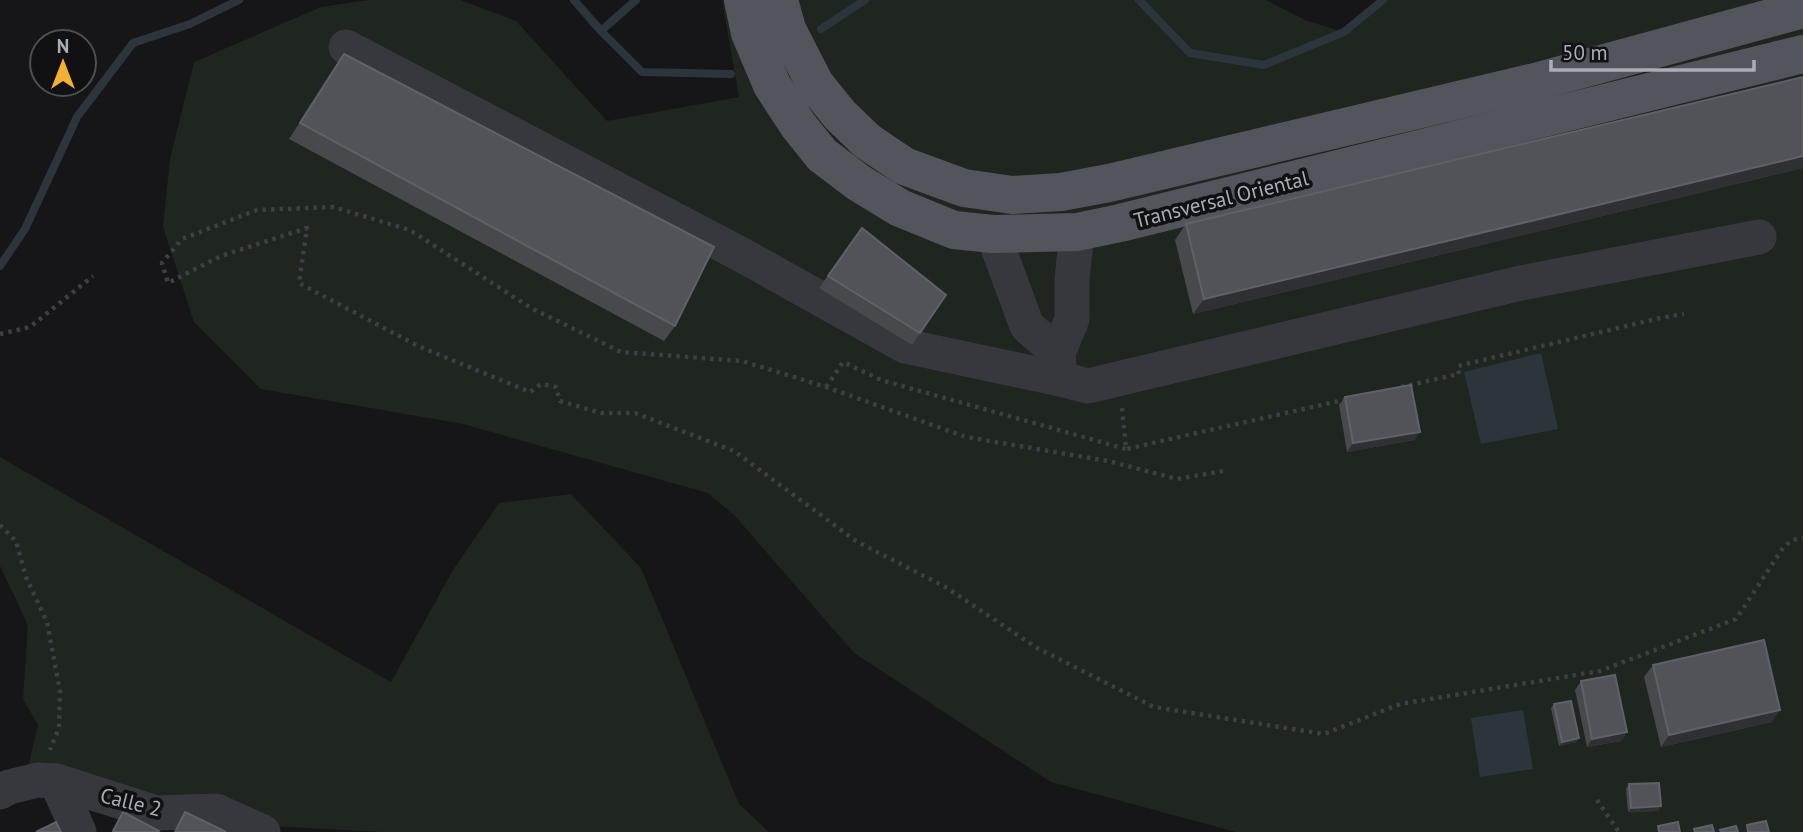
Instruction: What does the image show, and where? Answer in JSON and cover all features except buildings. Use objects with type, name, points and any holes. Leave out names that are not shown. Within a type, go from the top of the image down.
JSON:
[{"type":"main road","name":"Transversal Oriental","points":[[743,0],[750,33],[772,85],[822,155],[859,183],[900,208],[954,230],[993,234],[1077,232],[1803,54]]},
{"type":"main road","name":"Transversal Oriental","points":[[779,0],[787,29],[815,84],[840,116],[867,141],[904,166],[964,188],[1012,195],[1061,192],[1122,180],[1535,82],[1803,9]]},
{"type":"street","points":[[346,47],[742,255],[905,346],[1059,366]]},
{"type":"street","points":[[1059,366],[1072,319],[1072,279],[1077,232]]},
{"type":"street","points":[[993,234],[1027,326],[1059,366],[1088,386],[1521,283],[1759,237]]},
{"type":"street","points":[[0,792],[9,787],[47,780],[79,832]]},
{"type":"street","name":"Calle 2","points":[[47,780],[156,813],[216,811],[262,832]]},
{"type":"path","points":[[1223,471],[1177,479],[1108,461],[966,437],[827,387],[742,361],[621,352],[531,308],[410,230],[333,207],[257,211],[182,239],[162,263],[168,283],[221,256],[307,228],[299,283],[418,346],[530,392],[541,384],[556,387],[560,401],[601,413],[635,414],[734,451],[856,541],[947,588],[1037,648],[1154,707],[1266,726],[1324,734],[1400,704],[1600,671],[1736,619],[1783,548],[1792,540],[1803,538]]},
{"type":"path","points":[[0,334],[30,327],[93,276]]},
{"type":"path","points":[[1392,389],[1459,374],[1458,366],[1684,314]]},
{"type":"path","points":[[827,387],[843,362],[881,380],[1126,449],[1352,398]]},
{"type":"path","points":[[1118,379],[1126,449]]},
{"type":"path","points":[[0,525],[16,541],[26,577],[47,622],[60,691],[59,728],[47,780]]},
{"type":"path","points":[[1597,800],[1619,832]]},
{"type":"shaded area","points":[[368,0],[460,0],[516,21],[607,121],[739,97],[722,0],[1266,0],[1305,20],[1343,32],[1383,0],[1803,0],[1803,832],[1236,832],[1051,782],[854,653],[735,516],[708,493],[463,424],[261,389],[194,322],[163,227],[170,159],[194,62],[321,7]]},
{"type":"shaded area","points":[[1541,353],[1558,429],[1481,444],[1464,372]]},
{"type":"shaded area","points":[[0,457],[391,682],[453,570],[499,503],[571,494],[641,568],[739,804],[769,832],[383,832],[193,822],[25,779],[38,725],[23,699],[28,625],[0,566]]},
{"type":"shaded area","points":[[1523,710],[1533,769],[1480,777],[1471,718]]},
{"type":"waterway","points":[[0,266],[25,229],[77,117],[133,43],[190,24],[239,0]]},
{"type":"waterway","points":[[574,0],[642,72],[731,74]]},
{"type":"waterway","points":[[601,31],[636,0]]},
{"type":"waterway","points":[[821,29],[865,0]]},
{"type":"waterway","points":[[1139,0],[1190,53],[1264,65],[1344,32],[1383,0]]}]
